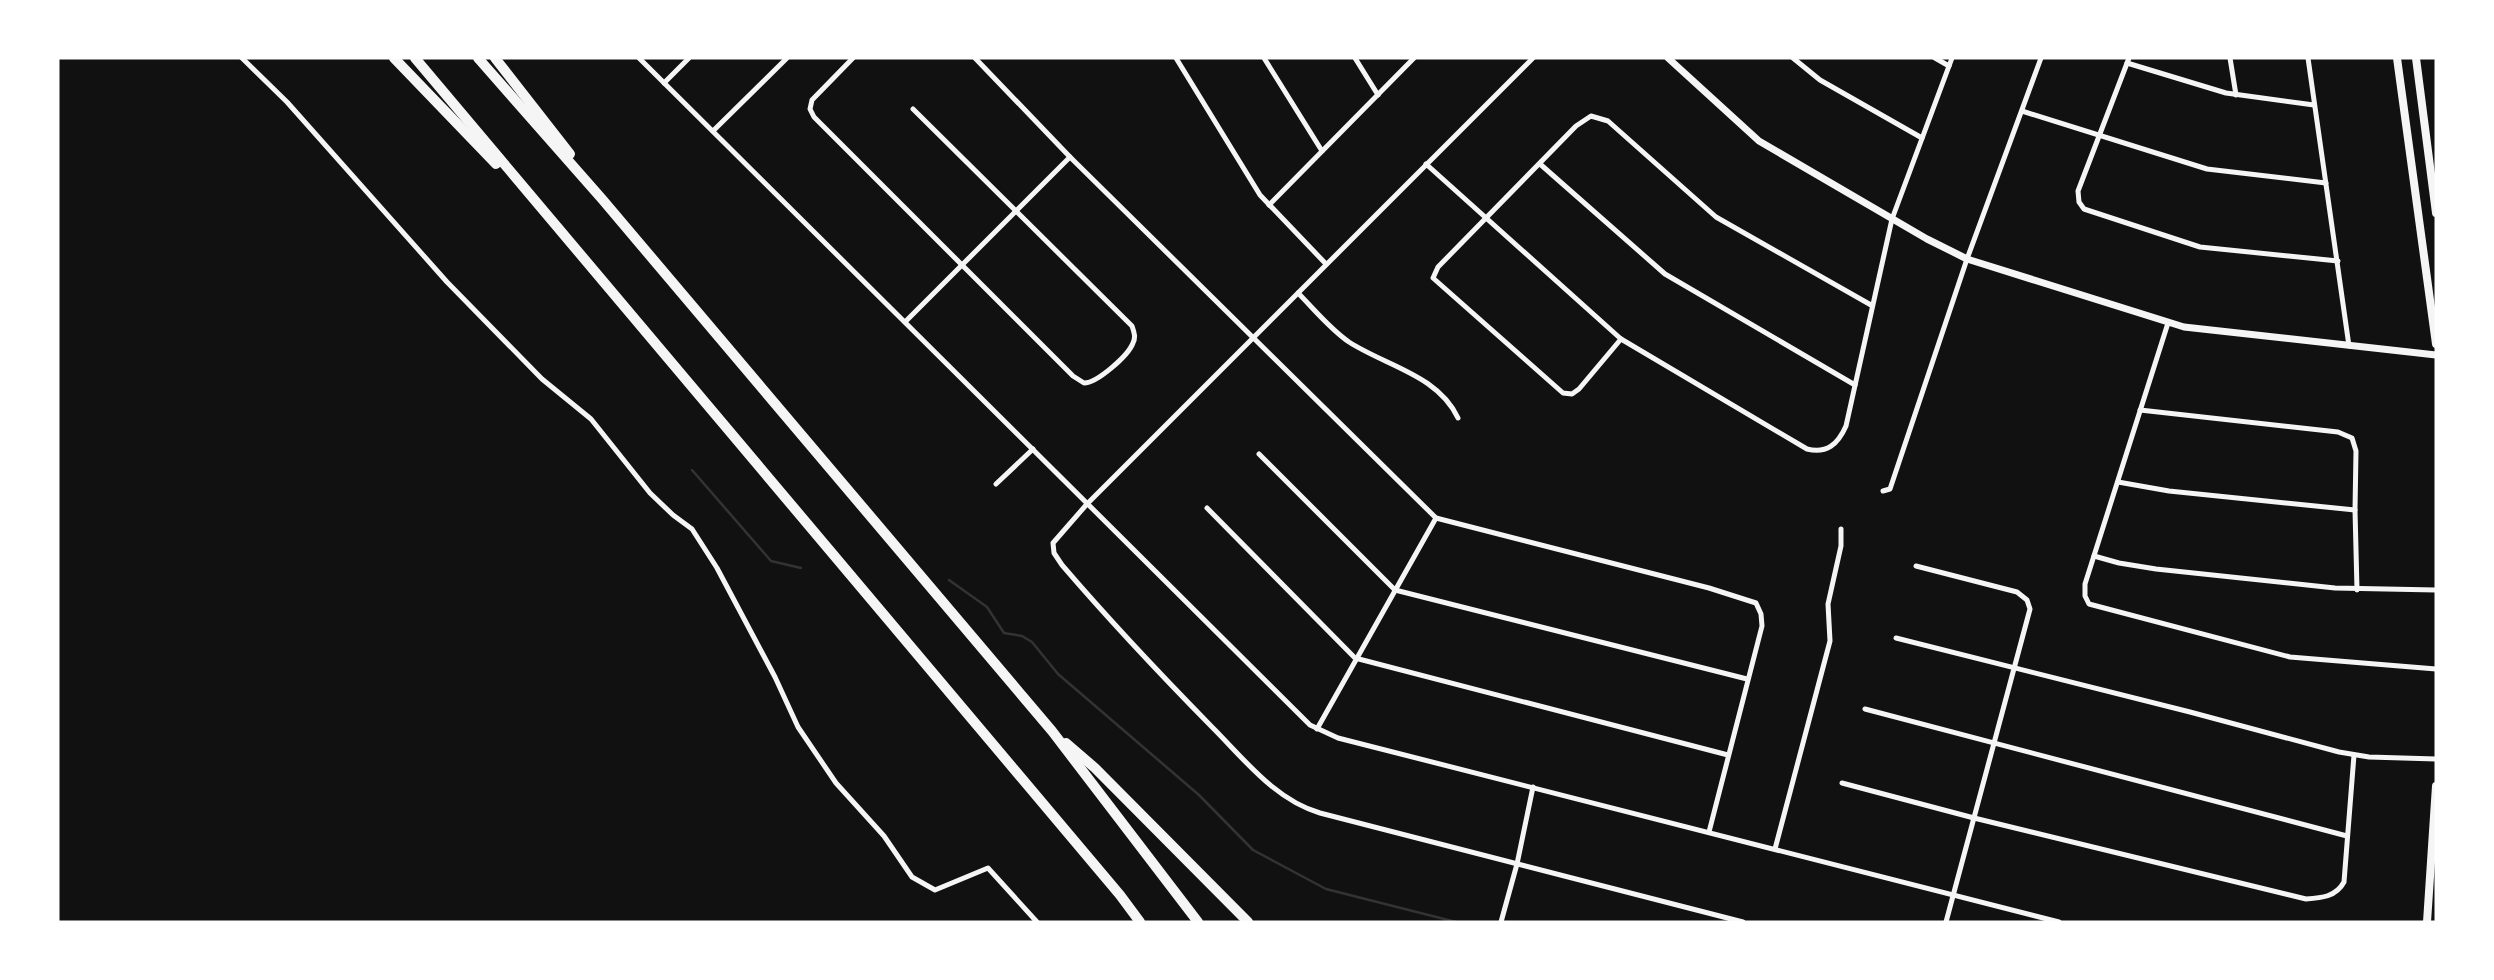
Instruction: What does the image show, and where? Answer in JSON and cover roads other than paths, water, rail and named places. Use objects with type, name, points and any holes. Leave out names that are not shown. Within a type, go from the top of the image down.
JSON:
[{"type":"highway","points":[[394,58],[554,225]]},
{"type":"highway","points":[[415,58],[955,696],[1140,922]]},
{"type":"highway","points":[[478,58],[602,199],[1052,731],[1153,867],[1198,922]]},
{"type":"highway","points":[[495,58],[546,121],[602,199]]},
{"type":"highway","points":[[1052,731],[1095,768],[1248,922]]},
{"type":"main road","points":[[2397,58],[2436,344]]},
{"type":"main road","points":[[2416,58],[2436,213]]},
{"type":"main road","points":[[2427,922],[2436,786]]},
{"type":"street","points":[[242,58],[287,103],[447,282],[542,379],[591,419],[650,493],[673,516],[692,529],[717,568],[775,677],[798,727],[836,783],[884,836],[912,877],[935,890],[988,868],[1037,922]]},
{"type":"street","points":[[639,58],[1297,713],[1317,729],[1338,738],[2059,922]]},
{"type":"street","points":[[664,83],[689,58]]},
{"type":"street","points":[[713,131],[787,58]]},
{"type":"street","points":[[853,58],[812,100],[812,114],[1081,382],[1094,382],[1126,353],[1135,338],[1132,326],[913,110]]},
{"type":"street","points":[[975,58],[1070,157],[1436,518],[1722,592],[1747,599],[1758,607],[1762,626],[1709,832]]},
{"type":"street","points":[[1176,58],[1253,186],[1326,264]]},
{"type":"street","points":[[1264,58],[1322,151]]},
{"type":"street","points":[[1355,58],[1378,95]]},
{"type":"street","points":[[1269,205],[1414,58]]},
{"type":"street","points":[[1533,58],[1087,504],[1053,543],[1055,553],[1062,565],[1148,662],[1281,794],[1308,810],[1743,922]]},
{"type":"street","points":[[1668,58],[1759,141],[1927,239],[1967,259],[2168,324],[2436,355]]},
{"type":"street","points":[[1793,58],[1820,80],[1922,138]]},
{"type":"street","points":[[1935,58],[1949,66]]},
{"type":"street","points":[[1426,164],[1621,339],[1807,449],[1823,450],[1832,446],[1842,434],[1849,417],[1871,305],[1892,219],[1952,58]]},
{"type":"street","points":[[1883,491],[1890,489],[1967,259],[2041,58]]},
{"type":"street","points":[[2230,58],[2236,95]]},
{"type":"street","points":[[2308,58],[2349,346]]},
{"type":"street","points":[[2314,105],[2216,91],[2128,60],[2078,191],[2079,201],[2084,209],[2200,247],[2337,261]]},
{"type":"street","points":[[2022,111],[2207,169],[2326,183]]},
{"type":"street","points":[[1621,339],[1579,390],[1572,394],[1563,393],[1435,280],[1433,275],[1584,119],[1591,116],[1601,117],[1716,216],[1871,305]]},
{"type":"street","points":[[905,323],[1070,157]]},
{"type":"street","points":[[1540,164],[1665,274],[1855,385]]},
{"type":"street","points":[[1298,293],[1343,337],[1441,393],[1451,403],[1458,418]]},
{"type":"street","points":[[2168,324],[2094,556],[2084,590],[2086,600],[2092,606],[2290,657],[2436,669]]},
{"type":"street","points":[[2140,410],[2338,432],[2352,438],[2356,451],[2357,590]]},
{"type":"street","points":[[996,484],[1033,449]]},
{"type":"street","points":[[1259,454],[1395,590],[1747,679]]},
{"type":"street","points":[[2118,482],[2169,491],[2355,510]]},
{"type":"street","points":[[1207,509],[1355,659],[1728,755]]},
{"type":"street","points":[[1317,729],[1436,518]]},
{"type":"street","points":[[1775,849],[1830,641],[1828,604],[1841,546],[1841,529]]},
{"type":"street","points":[[2094,556],[2156,569],[2357,590],[2436,590]]},
{"type":"street","points":[[1916,566],[2024,596],[2030,609],[1946,922]]},
{"type":"street","points":[[1896,638],[2354,755],[2436,759]]},
{"type":"street","points":[[1865,709],[2347,836]]},
{"type":"street","points":[[1842,783],[2306,899],[2331,895],[2341,888],[2346,870],[2354,755]]},
{"type":"street","points":[[1501,922],[1517,864],[1533,787]]},
{"type":"waterway","points":[[692,470],[771,561],[801,568]]},
{"type":"waterway","points":[[949,580],[987,607],[1004,633],[1022,636],[1032,642],[1058,674],[1199,795],[1253,850],[1326,889],[1456,922]]}]
